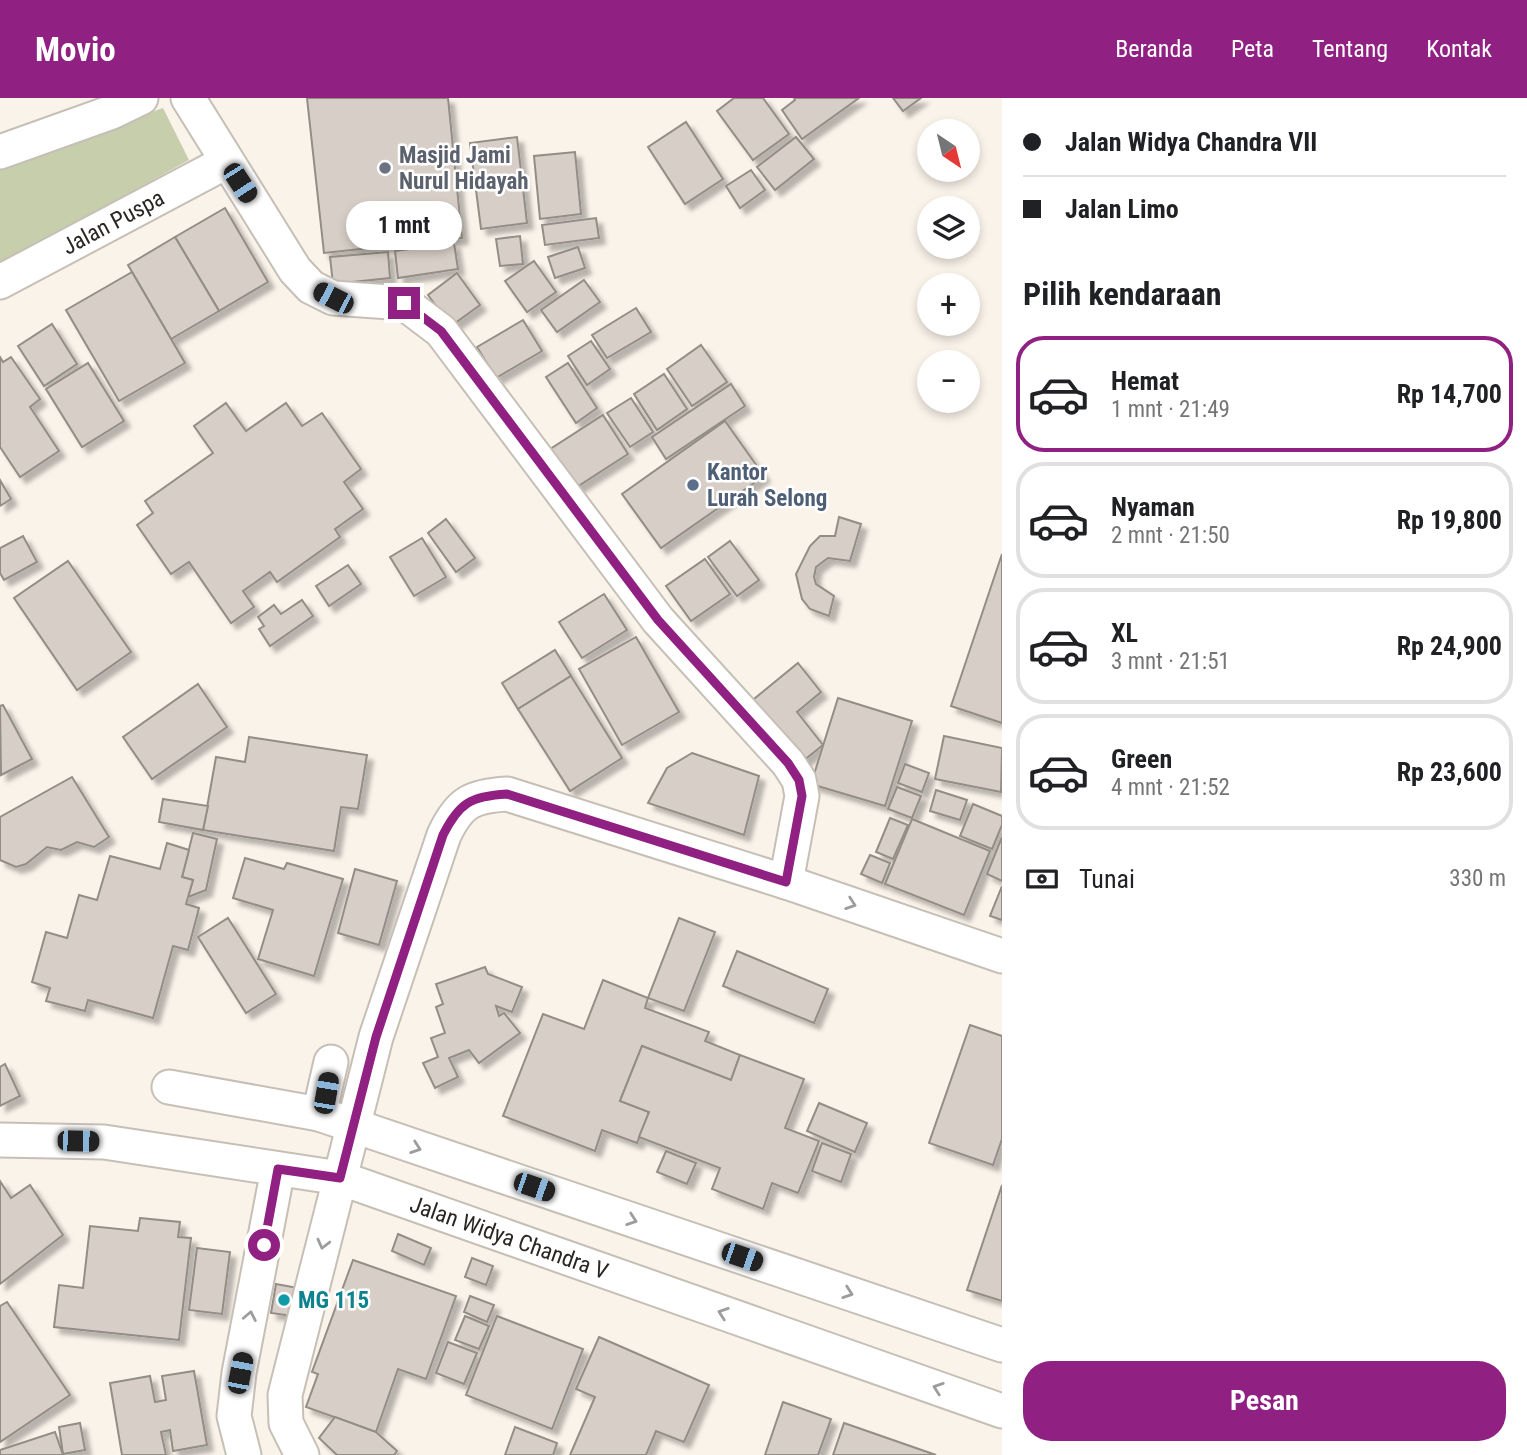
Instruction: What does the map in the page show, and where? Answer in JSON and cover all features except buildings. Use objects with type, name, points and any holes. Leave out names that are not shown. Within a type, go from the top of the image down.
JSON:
[{"type":"street","points":[[0,152],[110,105],[141,98]]},
{"type":"street","points":[[188,98],[295,270],[311,287],[333,298],[404,303],[441,331],[658,620],[788,763],[799,780],[802,796],[786,882]]},
{"type":"street","name":"Jalan Puspa","points":[[0,282],[226,162]]},
{"type":"street","points":[[302,1455],[286,1423],[285,1395],[376,1037],[443,835],[461,806],[484,795],[507,794],[786,882],[1002,956]]},
{"type":"street","points":[[319,1114],[331,1062]]},
{"type":"street","points":[[169,1087],[319,1114],[1002,1345]]},
{"type":"street","name":"Jalan Widya Chandra V","points":[[0,1140],[104,1142],[340,1178],[1002,1411]]},
{"type":"street","points":[[244,1455],[234,1416],[278,1169]]},
{"type":"green space","points":[[163,108],[189,160],[0,265],[0,165]]},
{"type":"place","name":"Masjid Jami Nurul Hidayah","points":[[385,168]]},
{"type":"place","name":"Kantor Lurah Selong","points":[[693,485]]},
{"type":"place","name":"MG 115","points":[[284,1300]]},
{"type":"route","points":[[264,1245],[278,1169],[340,1178],[376,1037],[443,835],[451,818],[461,806],[484,795],[507,794],[786,882],[802,796],[799,780],[788,763],[658,620],[441,331],[421,313],[404,303]]}]
